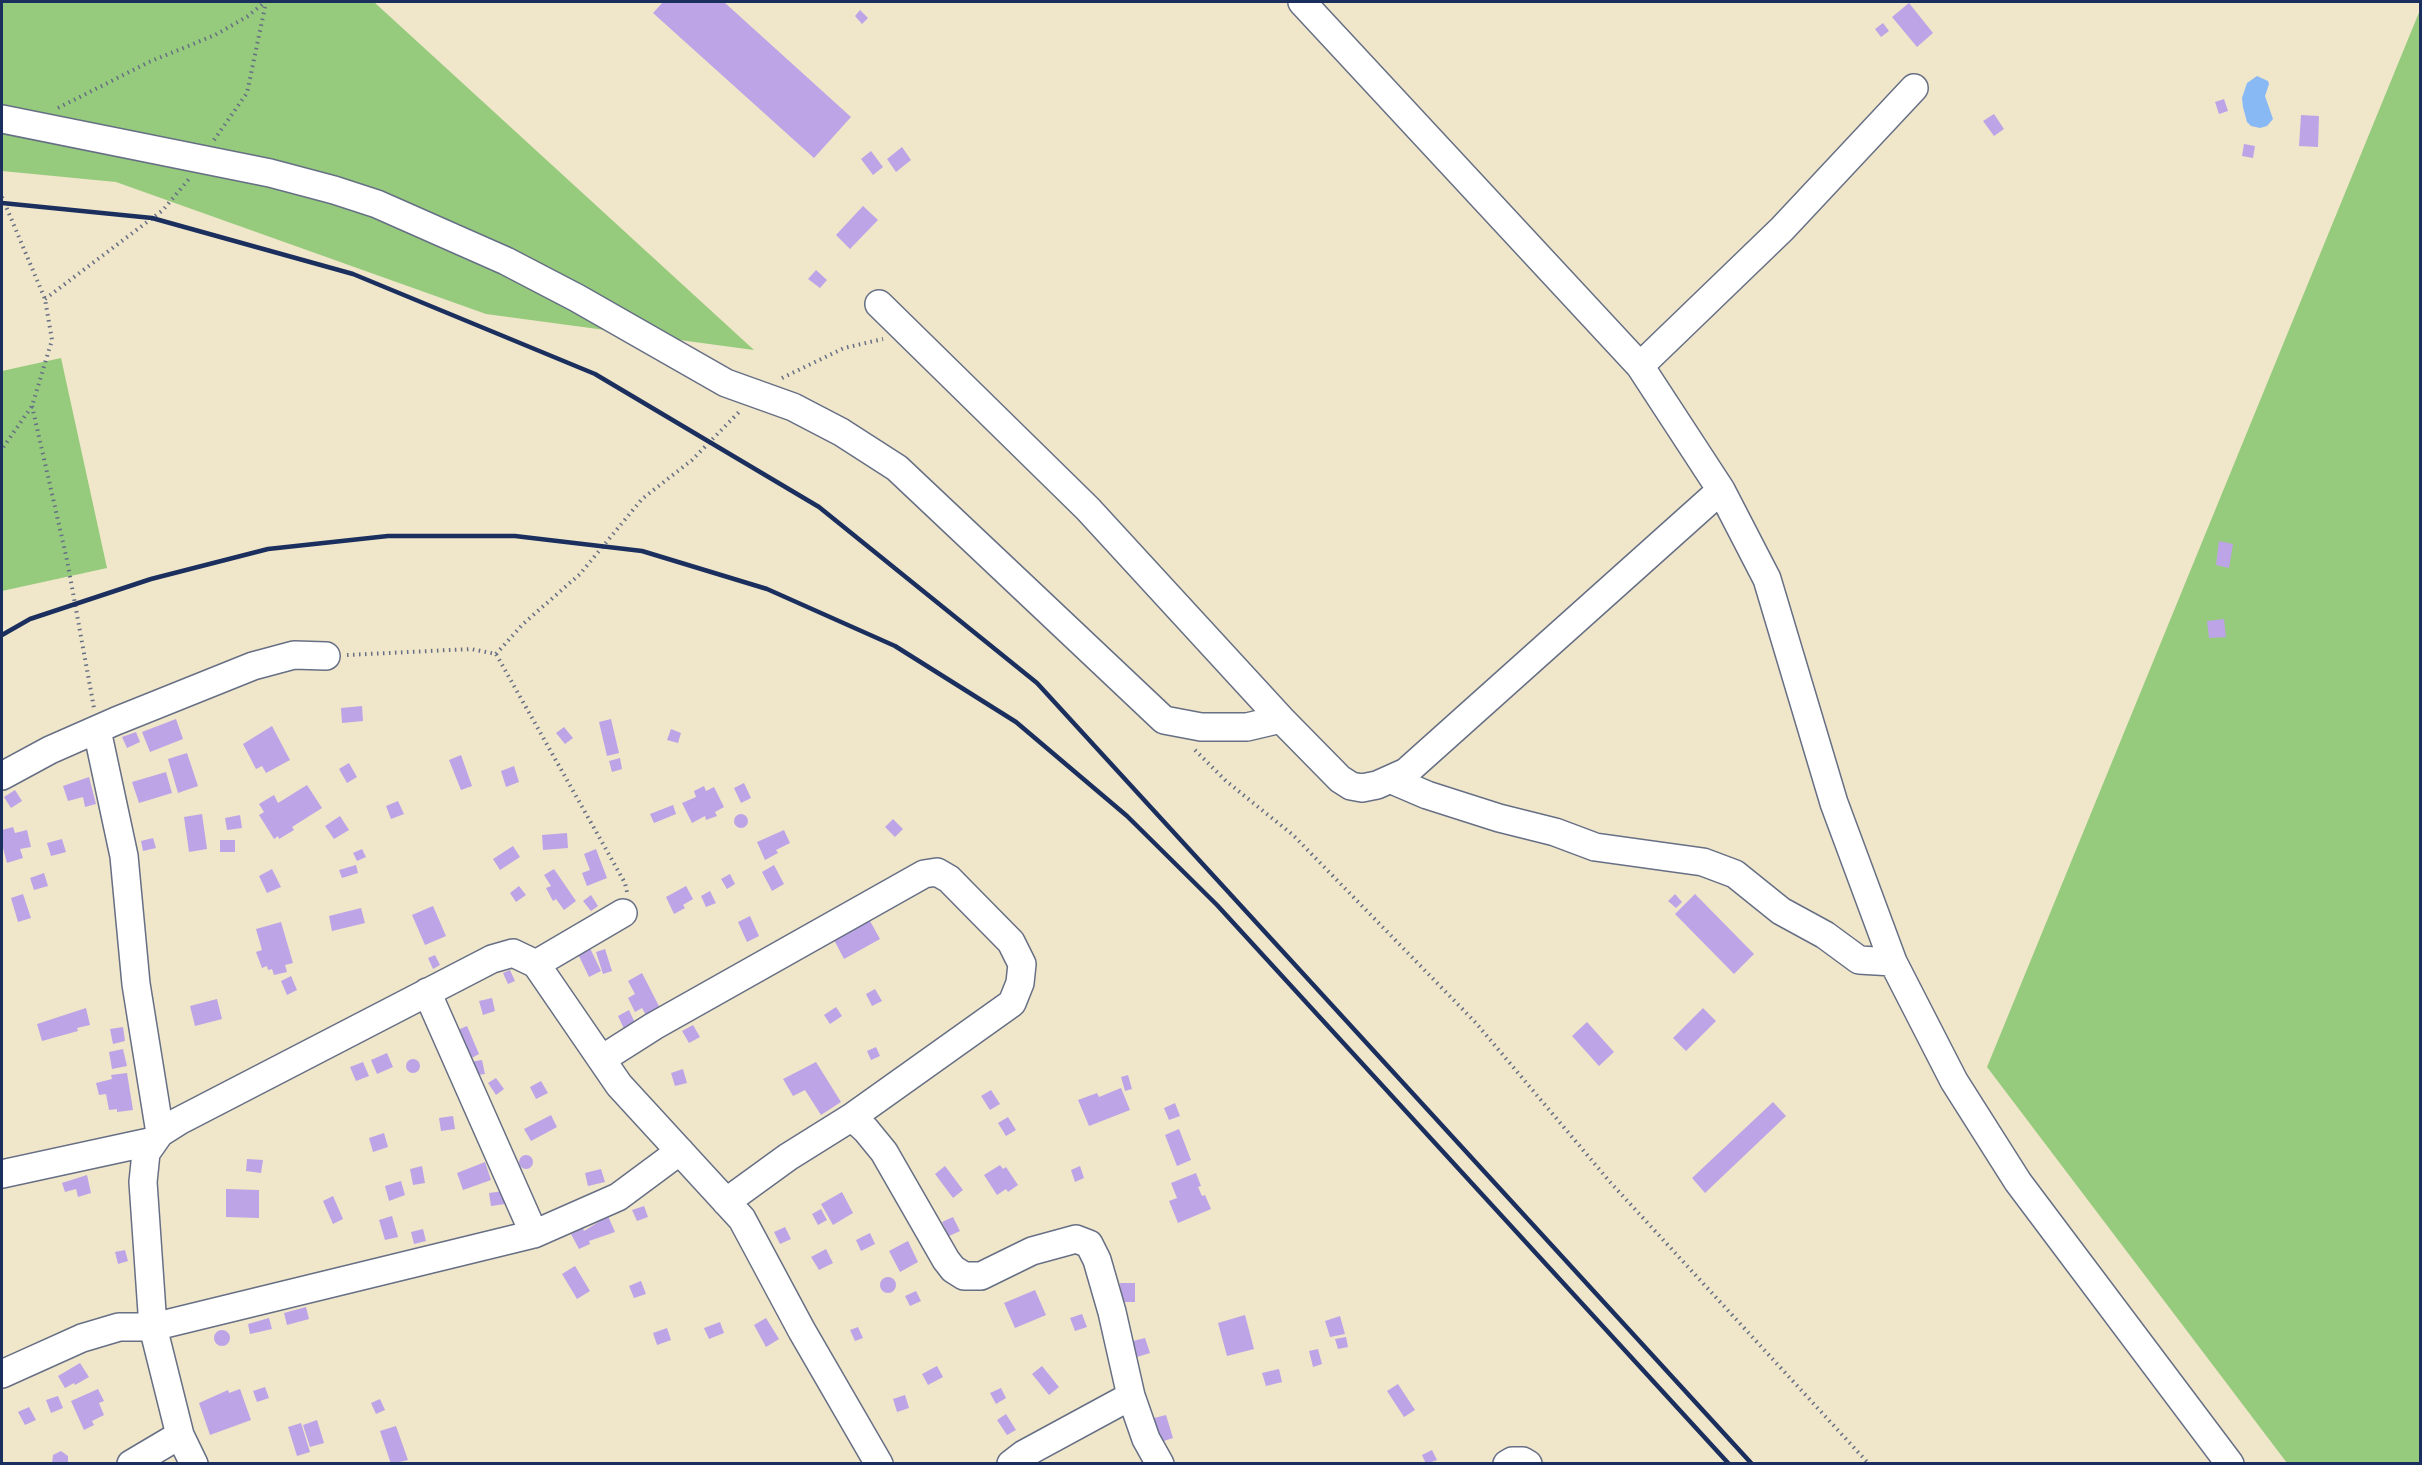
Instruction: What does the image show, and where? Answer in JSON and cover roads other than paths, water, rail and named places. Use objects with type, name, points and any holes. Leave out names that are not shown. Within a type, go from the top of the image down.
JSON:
[{"type":"street","points":[[1302,2],[1473,183],[1640,366],[1721,490],[1767,579],[1834,803],[1893,962],[1954,1081],[2018,1182],[2230,1464]]},
{"type":"street","points":[[1640,366],[1782,229],[1914,88]]},
{"type":"street","points":[[2,119],[270,173],[377,204],[506,261],[726,383],[794,407],[841,432],[897,468],[1164,720],[1200,727],[1247,727],[1281,719]]},
{"type":"street","points":[[879,304],[1088,509],[1281,719],[1340,779],[1351,786],[1362,788],[1392,780],[1406,772],[1721,490]]},
{"type":"street","points":[[2,776],[50,750],[253,666],[294,655],[326,657]]},
{"type":"street","points":[[97,730],[124,856],[136,984],[157,1137]]},
{"type":"street","points":[[1392,780],[1427,795],[1595,846],[1703,862],[1736,874],[1781,911],[1825,935],[1859,960],[1893,962]]},
{"type":"street","points":[[602,1059],[654,1026],[924,874],[937,872],[949,879],[1011,942],[1022,964],[1020,982],[1012,1003],[852,1117],[788,1157],[726,1202]]},
{"type":"street","points":[[536,964],[623,913]]},
{"type":"street","points":[[194,1464],[180,1435],[153,1327],[143,1182],[146,1153],[157,1137],[179,1120],[492,959],[513,953],[536,964],[619,1085],[742,1219],[802,1331],[879,1464]]},
{"type":"street","points":[[427,992],[534,1234]]},
{"type":"street","points":[[852,1117],[884,1152],[946,1260],[953,1269],[964,1276],[981,1276],[1032,1251],[1076,1239],[1089,1244],[1097,1260],[1112,1312],[1131,1396],[1146,1439],[1160,1464]]},
{"type":"street","points":[[2,1174],[157,1137]]},
{"type":"street","points":[[2,1374],[82,1338],[119,1327],[153,1327],[534,1234],[618,1197],[680,1152]]},
{"type":"street","points":[[1011,1464],[1131,1396]]},
{"type":"street","points":[[131,1464],[180,1435]]},
{"type":"street","points":[[1507,1464],[1512,1461],[1523,1461],[1528,1464]]},
{"type":"water","points":[[2257,76],[2268,81],[2265,96],[2273,119],[2267,126],[2260,128],[2251,126],[2247,122],[2242,98],[2247,83]]},
{"type":"railway","points":[[2,203],[152,218],[353,274],[595,374],[819,507],[1037,683],[1752,1464]]},
{"type":"railway","points":[[2,635],[30,619],[151,579],[268,549],[388,536],[515,536],[642,551],[767,589],[895,646],[1016,722],[1127,816],[1217,905],[1729,1464]]}]
